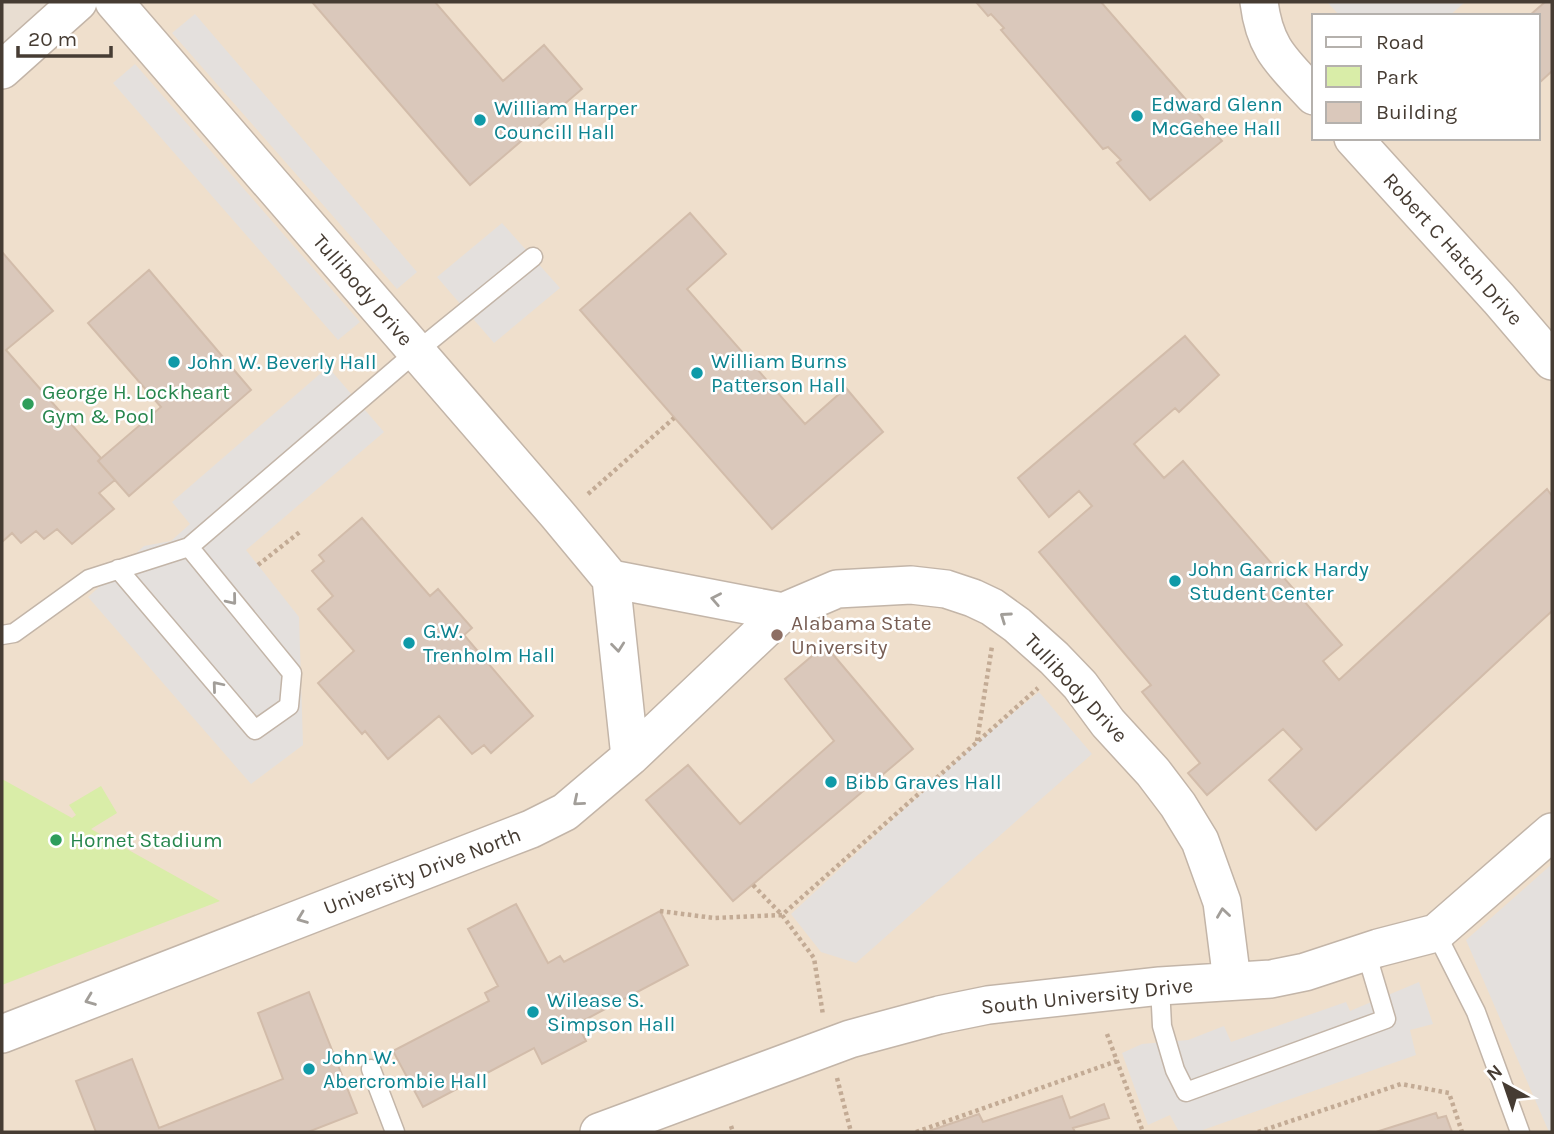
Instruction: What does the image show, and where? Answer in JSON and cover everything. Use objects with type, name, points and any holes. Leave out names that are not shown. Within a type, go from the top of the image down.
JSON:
[{"type":"street","points":[[2,70],[78,2]]},
{"type":"street","name":"Tullibody Drive","points":[[114,2],[611,579]]},
{"type":"street","points":[[1259,2],[1262,24],[1272,50],[1312,94]]},
{"type":"street","name":"Robert C Hatch Drive","points":[[1355,140],[1552,361]]},
{"type":"street","points":[[630,757],[611,579],[783,612]]},
{"type":"street","name":"Tullibody Drive","points":[[783,612],[838,589],[911,585],[946,589],[974,598],[1017,625],[1080,685],[1108,723],[1153,772],[1200,841],[1222,902],[1233,981]]},
{"type":"street","name":"University Drive North","points":[[3,1035],[531,829],[565,812],[630,757],[783,612]]},
{"type":"street","name":"South University Drive","points":[[599,1132],[831,1046],[939,1015],[988,1005],[1160,986],[1282,977],[1436,933],[1552,832]]},
{"type":"lane","points":[[2,635],[15,634],[89,579],[189,547],[416,352],[533,257]]},
{"type":"lane","points":[[118,569],[255,730],[289,706],[292,673],[189,547]]},
{"type":"lane","points":[[1436,933],[1476,1012],[1520,1132]]},
{"type":"lane","points":[[1160,986],[1162,1026],[1175,1070],[1186,1092],[1387,1020],[1366,952]]},
{"type":"lane","points":[[371,1069],[395,1132]]},
{"type":"path","points":[[588,494],[674,418]]},
{"type":"path","points":[[258,565],[301,531]]},
{"type":"path","points":[[977,742],[993,638]]},
{"type":"path","points":[[660,911],[714,918],[782,915],[1042,685]]},
{"type":"path","points":[[753,885],[782,915],[814,958],[838,1086],[852,1132]]},
{"type":"path","points":[[1107,1034],[1143,1132]]},
{"type":"path","points":[[916,1132],[1117,1060]]},
{"type":"path","points":[[1258,1132],[1401,1084],[1449,1093],[1462,1132]]},
{"type":"path","points":[[731,1126],[733,1132]]},
{"type":"shaded area","points":[[2,2],[99,2],[2,89]]},
{"type":"shaded area","name":"Alabama State University","points":[[99,2],[1552,2],[1552,1132],[2,1132],[2,89]]},
{"type":"shaded area","points":[[1327,2],[1465,2],[1451,14],[1338,14]]},
{"type":"shaded area","points":[[195,14],[417,272],[397,289],[172,33]]},
{"type":"shaded area","points":[[135,64],[360,322],[338,340],[113,83]]},
{"type":"shaded area","points":[[502,223],[560,288],[494,343],[437,277]]},
{"type":"shaded area","points":[[328,367],[384,432],[246,550],[299,617],[303,745],[251,784],[88,597],[144,546],[171,541],[190,524],[172,502]]},
{"type":"shaded area","points":[[1039,692],[1092,754],[856,963],[821,952],[791,914],[977,742]]},
{"type":"shaded area","points":[[1552,864],[1552,1132],[1549,1132],[1466,940]]},
{"type":"shaded area","points":[[1419,982],[1433,1024],[1410,1030],[1416,1055],[1197,1132],[1179,1132],[1170,1115],[1148,1125],[1122,1053],[1142,1044],[1188,1040],[1224,1026],[1231,1042],[1346,1002],[1350,1011]]},
{"type":"green space","name":"Hornet Stadium","points":[[2,779],[72,818],[76,815],[69,805],[101,786],[117,813],[91,829],[220,901],[2,985]]},
{"type":"building","name":"William Harper Councill Hall","points":[[312,2],[435,2],[503,81],[544,45],[582,89],[470,185]]},
{"type":"building","name":"Edward Glenn McGehee Hall","points":[[976,2],[1101,2],[1222,141],[1150,200],[1117,163],[1121,160],[1108,147],[1103,149],[1001,30],[1004,28]]},
{"type":"building","points":[[1545,2],[1552,2],[1552,71],[1540,82],[1540,14],[1531,14]]},
{"type":"building","name":"William Burns Patterson Hall","points":[[690,213],[726,254],[687,289],[805,424],[846,388],[883,432],[772,529],[580,310]]},
{"type":"building","name":"George H. Lockheart Gym & Pool","points":[[2,252],[53,311],[6,350],[101,458],[98,461],[115,480],[99,493],[114,509],[72,544],[57,529],[44,539],[36,531],[21,543],[12,533],[2,542]]},
{"type":"building","name":"John W. Beverly Hall","points":[[149,270],[251,390],[129,496],[98,461],[161,407],[88,323]]},
{"type":"building","name":"John Garrick Hardy Student Center","points":[[1185,336],[1219,375],[1179,412],[1175,408],[1134,444],[1164,478],[1183,461],[1342,645],[1323,661],[1339,680],[1547,489],[1552,496],[1552,611],[1316,830],[1269,780],[1302,749],[1283,729],[1207,795],[1188,773],[1200,763],[1142,692],[1151,685],[1039,552],[1092,506],[1079,491],[1049,517],[1018,478]]},
{"type":"building","name":"G.W. Trenholm Hall","points":[[362,518],[430,596],[438,589],[472,628],[464,635],[533,716],[491,753],[484,745],[472,754],[439,716],[388,759],[365,731],[362,734],[318,683],[354,651],[318,609],[333,596],[312,571],[324,561],[319,555]]},
{"type":"building","name":"Bibb Graves Hall","points":[[825,645],[913,749],[733,901],[646,800],[688,765],[740,824],[834,741],[785,679]]},
{"type":"building","name":"Wilease S. Simpson Hall","points":[[516,904],[548,963],[560,956],[564,962],[660,911],[688,965],[577,1024],[586,1041],[542,1064],[534,1048],[423,1107],[393,1051],[489,1001],[485,993],[498,986],[468,929]]},
{"type":"building","name":"John W. Abercrombie Hall","points":[[309,992],[357,1113],[308,1132],[96,1132],[76,1081],[132,1059],[159,1128],[283,1079],[258,1013]]},
{"type":"building","points":[[1062,1096],[1070,1118],[1104,1104],[1109,1118],[1073,1128],[1075,1132],[926,1132],[979,1114],[983,1122]]},
{"type":"building","points":[[1436,1113],[1438,1118],[1446,1116],[1452,1132],[1376,1132]]},
{"type":"place","name":"Edward Glenn McGehee Hall","points":[[1137,116]]},
{"type":"place","name":"William Harper Councill Hall","points":[[480,120]]},
{"type":"place","name":"John W. Beverly Hall","points":[[174,362]]},
{"type":"place","name":"William Burns Patterson Hall","points":[[697,373]]},
{"type":"place","name":"George H. Lockheart Gym & Pool","points":[[28,404]]},
{"type":"place","name":"John Garrick Hardy Student Center","points":[[1175,581]]},
{"type":"place","name":"Alabama State University","points":[[777,635]]},
{"type":"place","name":"G.W. Trenholm Hall","points":[[409,643]]},
{"type":"place","name":"Bibb Graves Hall","points":[[831,782]]},
{"type":"place","name":"Hornet Stadium","points":[[56,840]]},
{"type":"place","name":"Wilease S. Simpson Hall","points":[[533,1012]]},
{"type":"place","name":"John W. Abercrombie Hall","points":[[309,1069]]}]
